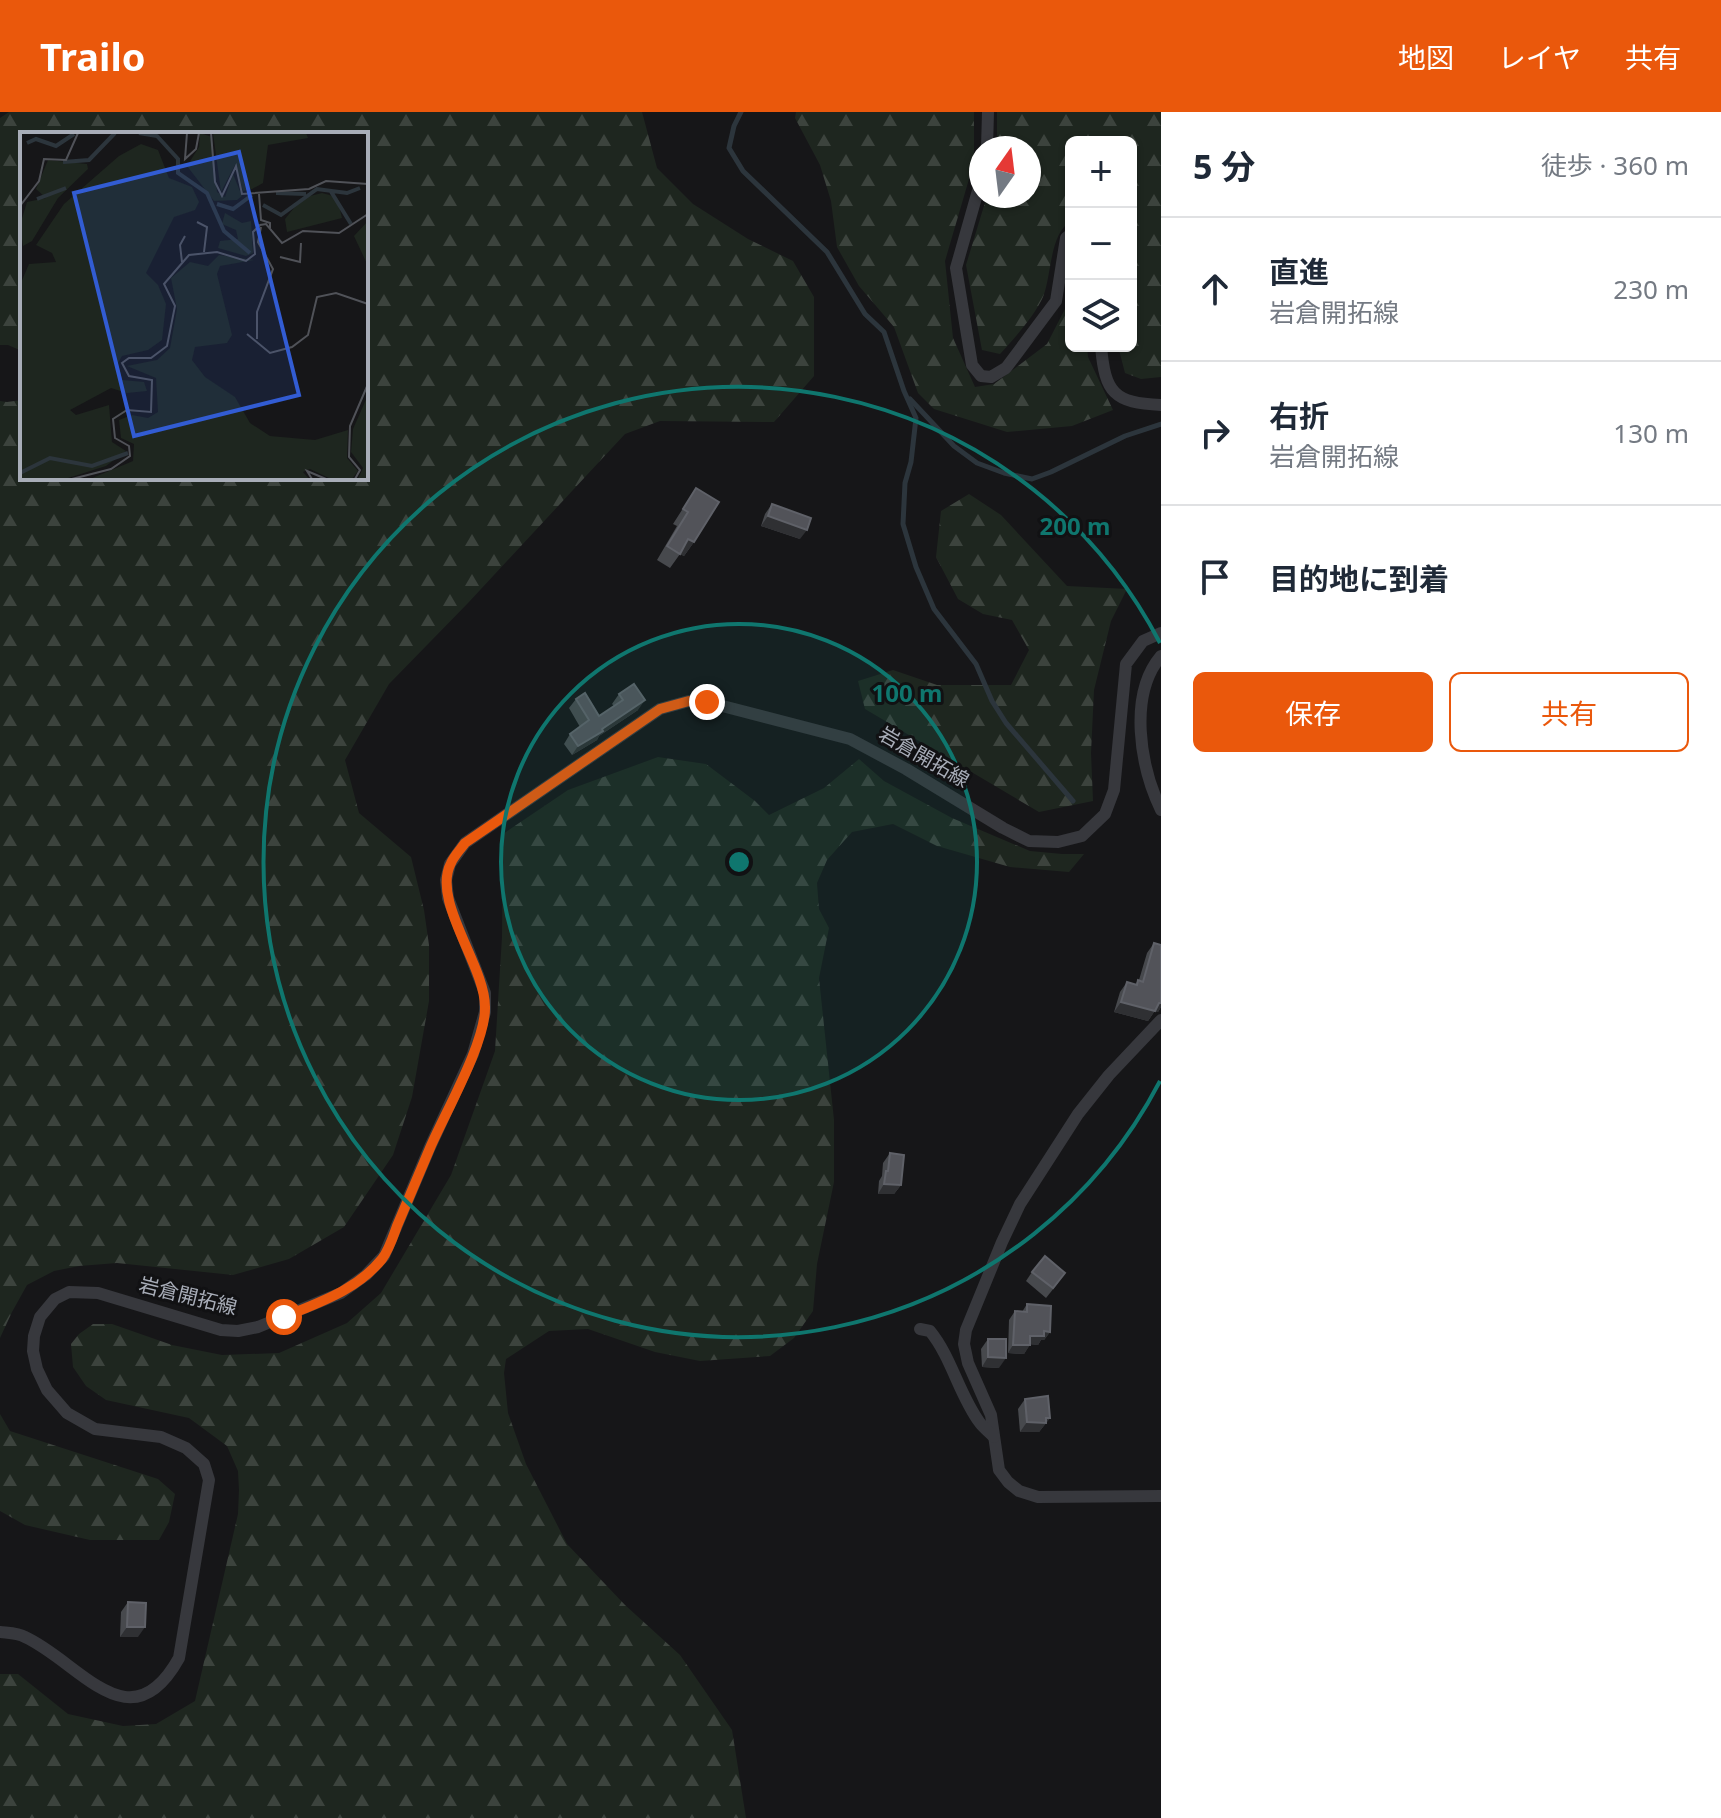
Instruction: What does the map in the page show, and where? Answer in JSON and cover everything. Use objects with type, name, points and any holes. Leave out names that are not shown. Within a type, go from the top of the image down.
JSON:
[{"type":"street","points":[[987,136],[988,112]]},
{"type":"street","points":[[973,208],[956,268],[972,365],[981,376],[991,377],[1006,368],[1056,301],[1065,244]]},
{"type":"street","points":[[1101,352],[1108,382],[1117,396],[1139,404],[1161,405]]},
{"type":"street","name":"岩倉開拓線","points":[[0,1632],[22,1635],[102,1690],[130,1699],[152,1691],[169,1677],[179,1658],[209,1480],[204,1464],[186,1448],[161,1437],[95,1429],[67,1413],[47,1390],[37,1369],[33,1351],[40,1317],[55,1299],[69,1292],[98,1293],[221,1330],[238,1331],[258,1327],[341,1293],[366,1275],[384,1256],[473,1054],[485,1012],[485,993],[448,898],[446,880],[450,864],[465,843],[660,709],[689,701],[707,702],[850,739],[1029,841],[1058,842],[1082,836],[1105,814],[1114,790],[1126,664],[1143,641],[1161,633]]},
{"type":"street","points":[[1161,656],[1148,672],[1142,696],[1141,741],[1154,795],[1161,810]]},
{"type":"street","points":[[1161,1020],[1109,1075],[1078,1114],[1020,1204],[966,1330],[964,1344],[968,1363],[991,1415],[999,1470],[1019,1491],[1038,1497],[1161,1496]]},
{"type":"street","points":[[920,1329],[930,1331],[941,1345],[979,1422],[994,1437]]},
{"type":"green space","points":[[9,112],[642,112],[657,168],[693,204],[748,239],[793,261],[814,297],[814,376],[774,422],[660,421],[625,434],[389,684],[345,760],[359,813],[411,857],[429,945],[429,1001],[412,1097],[393,1155],[344,1227],[289,1259],[233,1275],[117,1263],[54,1271],[27,1285],[0,1338],[0,401],[20,400],[20,480],[368,480],[368,132],[20,132],[20,350],[0,345],[0,118]]},
{"type":"green space","points":[[796,112],[974,112],[974,136],[969,136],[969,179],[945,261],[953,338],[975,387],[994,384],[1047,344],[1065,309],[1065,352],[1088,352],[1113,410],[1072,426],[1007,432],[934,409],[918,393],[894,327],[859,286],[837,247],[831,201],[820,165],[795,118]]},
{"type":"green space","points":[[997,112],[1161,112],[1161,377],[1141,379],[1125,373],[1120,352],[1137,352],[1137,136],[1065,136],[1065,226],[1055,245],[1043,297],[1030,319],[1000,354],[982,350],[966,265],[983,208],[1041,208],[1041,136],[997,136]]},
{"type":"green space","points":[[969,494],[1001,515],[1067,586],[1127,589],[1111,621],[1094,690],[1091,753],[1093,801],[1039,812],[865,709],[858,681],[893,670],[937,685],[1011,685],[1029,650],[1012,620],[983,614],[958,599],[936,557],[941,511]]},
{"type":"green space","points":[[658,757],[706,764],[769,815],[824,788],[859,759],[884,781],[952,818],[1030,851],[1084,854],[1069,872],[1010,867],[937,846],[893,824],[852,832],[827,860],[817,883],[819,909],[829,928],[819,978],[834,1120],[834,1182],[817,1264],[813,1311],[794,1338],[770,1356],[700,1361],[655,1352],[588,1329],[549,1331],[506,1359],[504,1373],[508,1413],[526,1464],[567,1544],[625,1605],[680,1655],[732,1730],[746,1818],[0,1818],[0,1674],[18,1674],[68,1714],[123,1726],[156,1724],[195,1701],[238,1514],[238,1471],[227,1446],[189,1418],[106,1400],[86,1386],[73,1367],[71,1344],[93,1324],[112,1324],[172,1345],[222,1355],[279,1353],[347,1323],[381,1293],[451,1175],[495,1051],[502,937],[503,834],[568,790]]},
{"type":"green space","points":[[0,1414],[10,1431],[158,1479],[175,1494],[169,1522],[159,1540],[90,1540],[25,1525],[0,1511]]},
{"type":"building","points":[[696,488],[719,502],[694,542],[688,539],[680,554],[667,546],[688,512],[683,509]]},
{"type":"building","points":[[772,504],[811,518],[807,530],[768,516]]},
{"type":"building","points":[[634,684],[645,700],[578,746],[570,734],[589,720],[576,699],[585,693],[599,716],[623,700],[619,694]]},
{"type":"building","points":[[1154,943],[1161,945],[1161,1003],[1155,1011],[1121,1002],[1127,982],[1137,985],[1138,980],[1143,982]]},
{"type":"building","points":[[890,1153],[904,1155],[901,1185],[884,1184]]},
{"type":"building","points":[[1045,1256],[1065,1273],[1053,1288],[1032,1272]]},
{"type":"building","points":[[1027,1304],[1051,1306],[1050,1332],[1044,1331],[1044,1336],[1030,1336],[1030,1345],[1013,1345],[1015,1311],[1027,1312]]},
{"type":"building","points":[[988,1339],[1006,1339],[1006,1358],[988,1357]]},
{"type":"building","points":[[1048,1396],[1050,1418],[1046,1418],[1046,1423],[1027,1422],[1025,1399]]},
{"type":"building","points":[[128,1602],[146,1603],[145,1627],[127,1627]]},
{"type":"waterway","points":[[741,112],[729,148],[743,171],[827,252],[865,314],[884,332],[916,418],[911,462],[905,483],[903,524],[916,567],[934,609],[976,664],[992,701],[1006,723],[1073,801]]},
{"type":"waterway","points":[[910,399],[954,446],[977,463],[1032,479],[1125,436],[1161,424]]},
{"type":"route","points":[[284,1317],[341,1293],[366,1275],[384,1256],[473,1054],[483,1025],[485,993],[448,898],[446,880],[450,864],[465,843],[660,709],[689,701],[707,702]]}]
